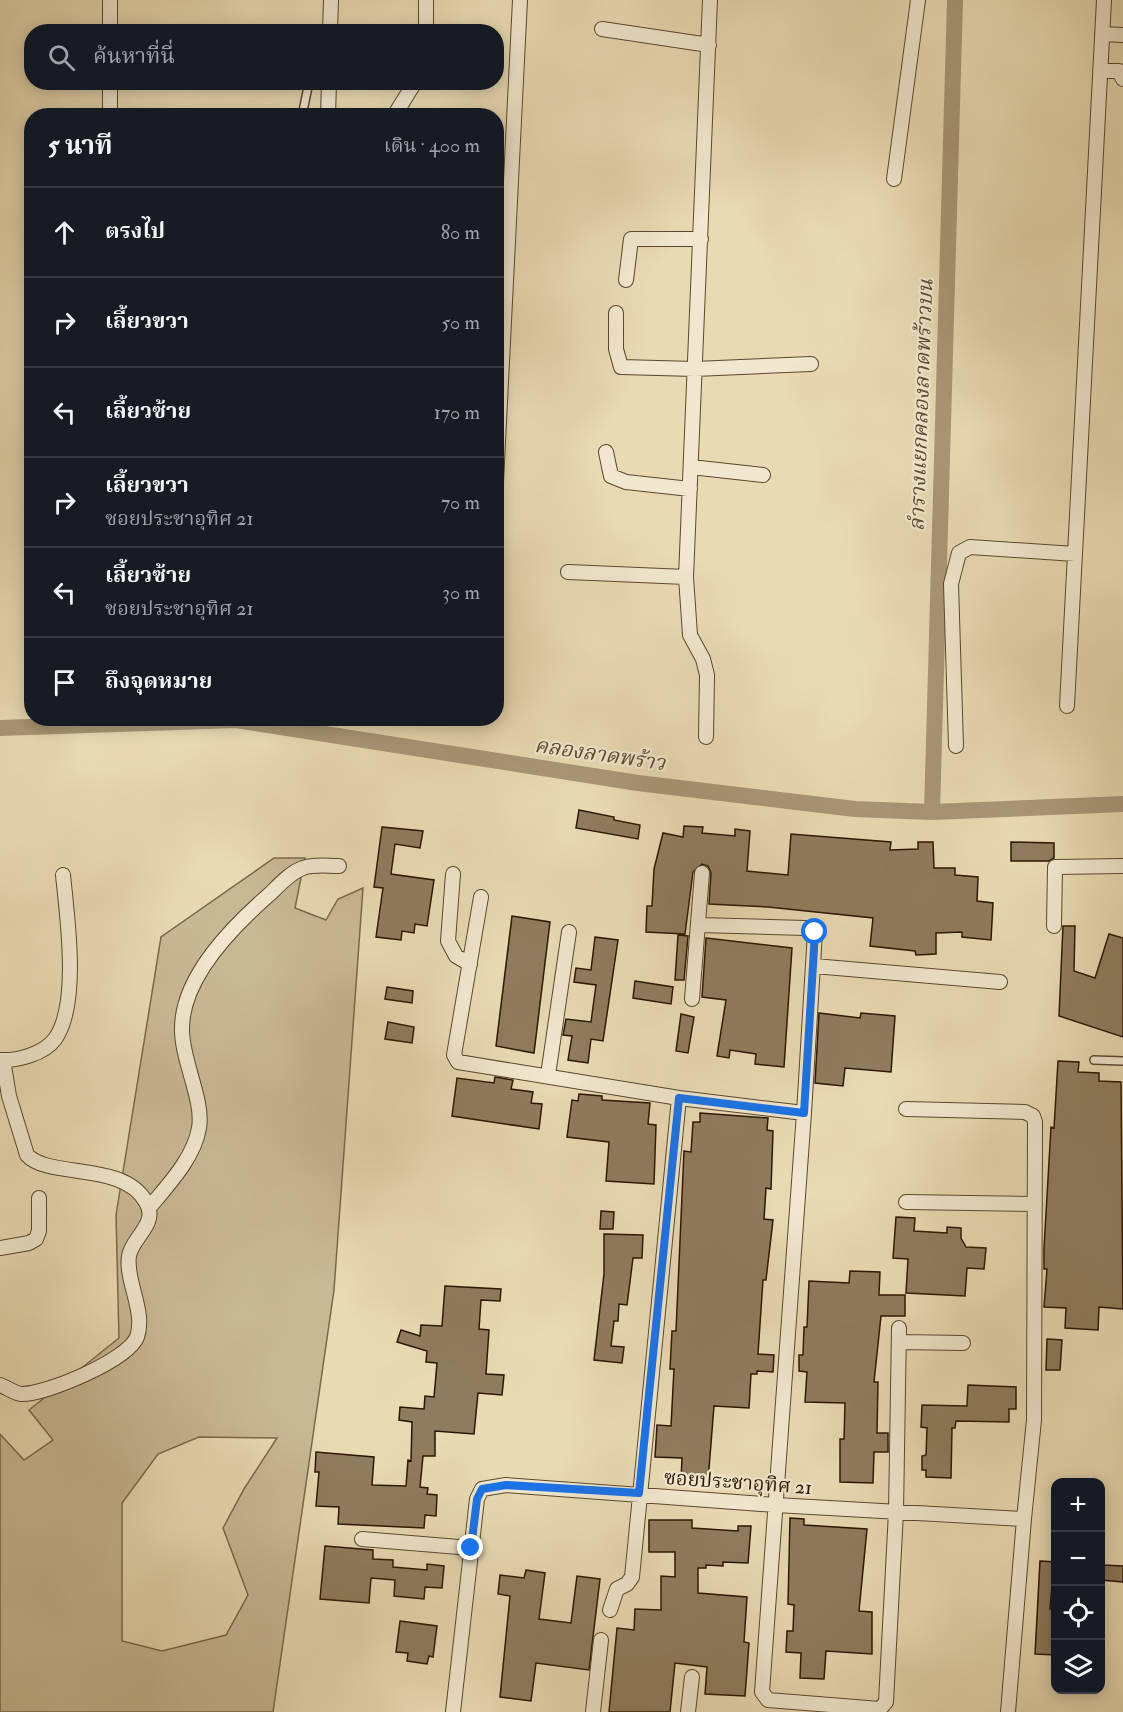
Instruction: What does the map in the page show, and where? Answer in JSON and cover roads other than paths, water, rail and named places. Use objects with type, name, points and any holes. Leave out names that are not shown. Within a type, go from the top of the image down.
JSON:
[{"type":"street","points":[[110,0],[110,24]]},
{"type":"street","points":[[330,24],[331,0]]},
{"type":"street","points":[[426,0],[426,24]]},
{"type":"street","points":[[504,321],[520,0]]},
{"type":"street","points":[[706,737],[707,675],[703,660],[690,635],[686,577],[710,0]]},
{"type":"street","points":[[894,179],[918,0]]},
{"type":"street","points":[[1067,706],[1104,0]]},
{"type":"street","points":[[602,29],[709,45]]},
{"type":"street","points":[[1102,34],[1123,35]]},
{"type":"street","points":[[1100,72],[1119,71],[1123,79]]},
{"type":"street","points":[[110,90],[110,108]]},
{"type":"street","points":[[328,108],[329,90]]},
{"type":"street","points":[[399,108],[409,90]]},
{"type":"street","points":[[626,280],[630,239],[701,239]]},
{"type":"street","points":[[616,313],[616,349],[621,368],[695,369],[811,364]]},
{"type":"street","points":[[606,452],[611,476],[626,482],[690,489]]},
{"type":"street","points":[[691,467],[763,475]]},
{"type":"street","points":[[956,747],[951,584],[959,552],[970,547],[1075,554]]},
{"type":"street","points":[[568,572],[686,577]]},
{"type":"street","points":[[0,1385],[20,1394],[44,1390],[117,1356],[137,1339],[139,1322],[129,1255],[145,1229],[149,1208],[183,1164],[195,1143],[200,1126],[199,1108],[183,1052],[184,1007],[194,985],[220,943],[292,873],[314,866],[339,866]]},
{"type":"street","points":[[1054,926],[1055,867],[1123,866]]},
{"type":"street","points":[[692,999],[702,873]]},
{"type":"street","points":[[453,874],[448,941],[456,956],[470,964]]},
{"type":"street","points":[[63,875],[70,975],[61,1029],[53,1041],[42,1050],[2,1060],[9,1096],[27,1155],[32,1161],[116,1179],[135,1190],[149,1208]]},
{"type":"street","points":[[481,897],[455,1059],[463,1064],[679,1098],[804,1113]]},
{"type":"street","points":[[699,925],[809,928],[816,938],[762,1692],[768,1700],[880,1708],[886,1702],[896,1512],[899,1328]]},
{"type":"street","points":[[548,1076],[569,932]]},
{"type":"street","points":[[814,966],[1000,982]]},
{"type":"street","points":[[610,1610],[617,1589],[627,1584],[632,1577],[679,1098]]},
{"type":"street","points":[[906,1109],[1030,1114],[1035,1122],[1034,1420],[1008,1712]]},
{"type":"street","points":[[0,1248],[29,1243],[36,1239],[39,1198]]},
{"type":"street","points":[[906,1202],[1035,1204]]},
{"type":"street","points":[[899,1342],[963,1343]]},
{"type":"street","name":"ซอยประชาอุทิศ 21","points":[[453,1712],[477,1499],[482,1489],[506,1485],[639,1493],[776,1505],[1024,1519]]},
{"type":"street","points":[[362,1539],[471,1548]]},
{"type":"street","points":[[593,1712],[601,1640]]},
{"type":"street","points":[[688,1712],[692,1677]]},
{"type":"lane","points":[[304,108],[307,90]]},
{"type":"lane","points":[[1094,1060],[1123,1061]]},
{"type":"waterway","name":"ลำรางแยกคลองลาดพร้าวบน","points":[[932,812],[955,0]]},
{"type":"waterway","name":"คลองลาดพร้าว","points":[[0,728],[59,726]]},
{"type":"waterway","name":"คลองลาดพร้าว","points":[[274,726],[638,783],[855,809],[932,812],[1123,804]]}]
